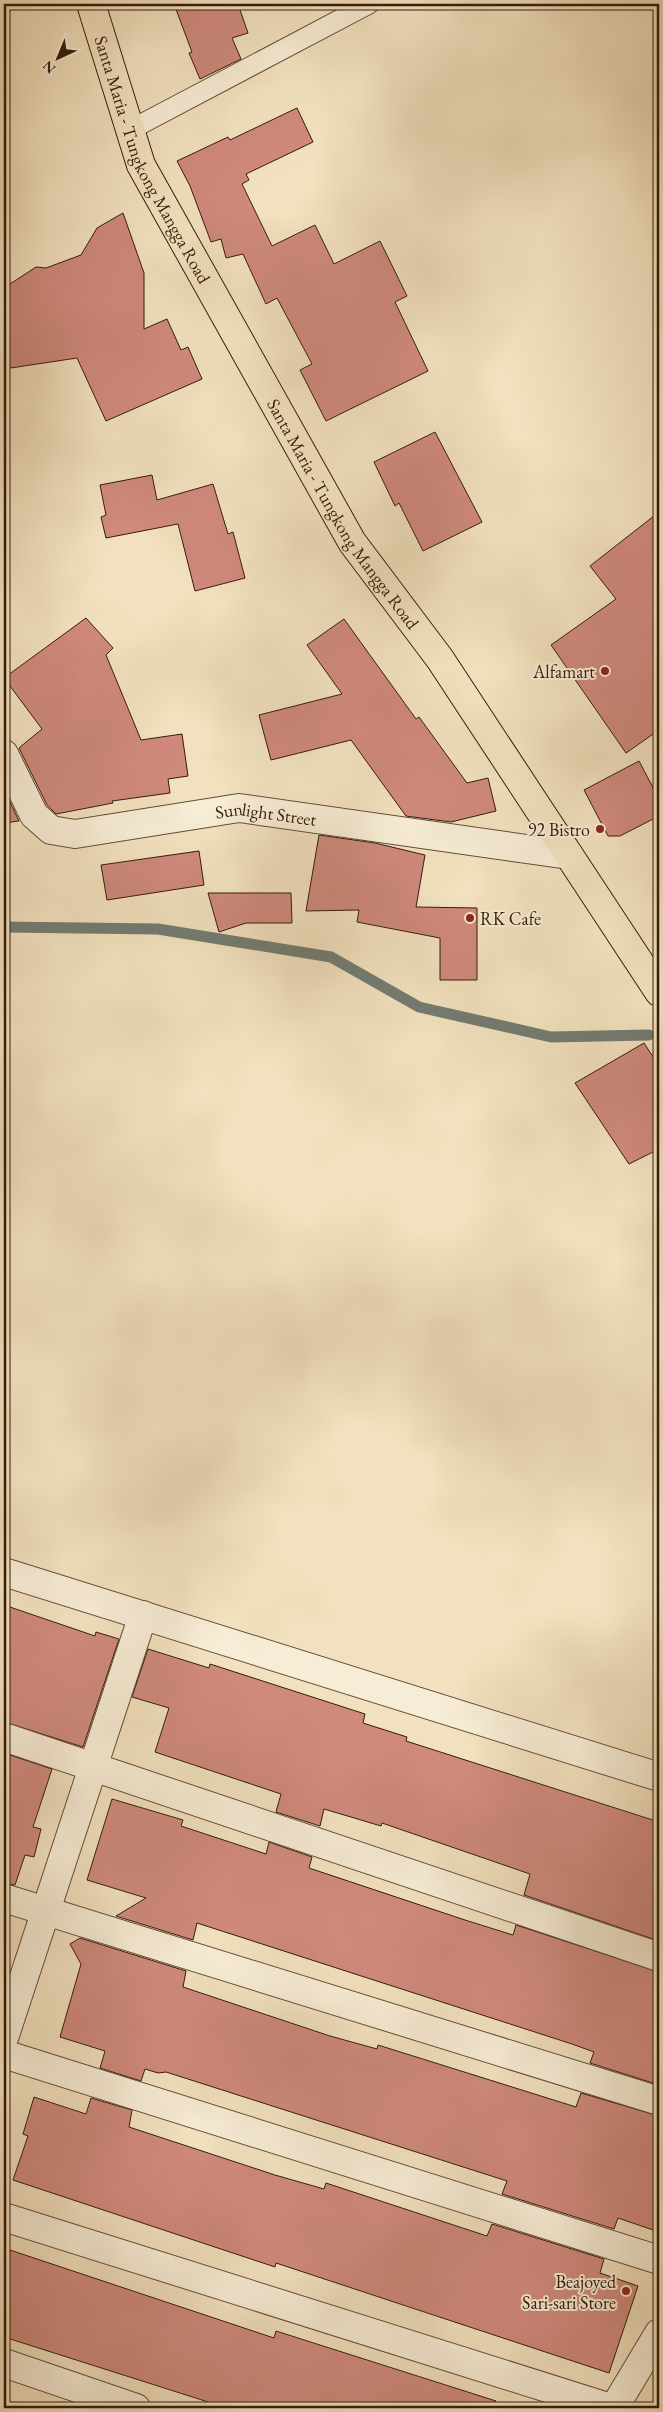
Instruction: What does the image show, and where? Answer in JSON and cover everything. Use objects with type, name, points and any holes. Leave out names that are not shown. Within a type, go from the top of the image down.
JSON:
[{"type":"main road","name":"Santa Maria - Tungkong Mangga Road","points":[[91,4],[142,165],[352,542],[440,660],[659,992]]},
{"type":"street","name":"Sunlight Street","points":[[4,754],[34,815],[51,830],[75,834],[239,808],[569,855]]},
{"type":"street","points":[[4,1572],[659,1778]]},
{"type":"street","points":[[4,2038],[143,1615]]},
{"type":"street","points":[[4,1737],[659,1957]]},
{"type":"street","points":[[4,1898],[659,2101]]},
{"type":"street","points":[[4,2054],[659,2260]]},
{"type":"street","points":[[4,2217],[612,2408],[659,2333]]},
{"type":"street","points":[[4,2363],[136,2408]]},
{"type":"lane","points":[[130,130],[369,4]]},
{"type":"building","points":[[174,4],[238,4],[248,33],[232,38],[241,59],[200,79],[189,53],[192,52]]},
{"type":"building","points":[[297,108],[313,142],[246,174],[249,180],[242,184],[272,246],[315,225],[334,264],[380,241],[407,296],[395,302],[428,371],[326,421],[300,370],[312,364],[277,298],[266,304],[243,254],[226,258],[221,239],[211,242],[190,186],[177,161],[228,137],[230,140]]},
{"type":"building","points":[[123,213],[144,273],[144,329],[167,319],[181,350],[188,347],[202,379],[106,421],[77,358],[4,369],[4,288],[36,267],[46,268],[81,255],[97,228]]},
{"type":"building","points":[[435,432],[482,522],[423,551],[399,503],[395,506],[374,462]]},
{"type":"building","points":[[152,475],[157,500],[213,484],[228,534],[233,532],[245,578],[195,591],[178,524],[106,538],[101,517],[106,515],[100,485]]},
{"type":"building","points":[[659,512],[659,730],[626,753],[551,645],[616,599],[590,566]]},
{"type":"building","points":[[86,618],[113,648],[106,655],[141,740],[182,734],[188,776],[168,779],[170,793],[112,801],[113,803],[56,814],[47,805],[19,748],[42,729],[4,678]]},
{"type":"building","points":[[344,619],[416,719],[419,717],[467,783],[488,778],[496,811],[451,822],[406,816],[351,740],[271,760],[259,715],[342,694],[307,645]]},
{"type":"building","points":[[639,761],[659,799],[659,816],[620,836],[608,836],[584,790]]},
{"type":"building","points":[[4,789],[19,821],[4,823]]},
{"type":"building","points":[[319,835],[375,843],[425,855],[416,907],[477,908],[477,980],[440,980],[440,938],[357,922],[359,910],[306,911]]},
{"type":"building","points":[[199,851],[204,885],[107,900],[101,865]]},
{"type":"building","points":[[208,893],[291,893],[292,923],[246,923],[219,932]]},
{"type":"building","points":[[644,1043],[659,1066],[659,1149],[629,1164],[575,1083]]},
{"type":"building","points":[[4,1605],[95,1636],[96,1632],[119,1639],[83,1747],[4,1722]]},
{"type":"building","points":[[148,1649],[209,1668],[210,1664],[365,1714],[363,1723],[407,1737],[406,1741],[659,1822],[659,1941],[524,1895],[530,1874],[382,1823],[381,1826],[324,1809],[320,1826],[276,1812],[281,1794],[155,1752],[169,1708],[132,1697]]},
{"type":"building","points":[[4,1753],[52,1769],[33,1827],[41,1829],[34,1857],[25,1855],[15,1885],[4,1883]]},
{"type":"building","points":[[112,1799],[183,1820],[181,1826],[266,1854],[269,1842],[312,1857],[309,1868],[465,1920],[513,1935],[516,1925],[659,1972],[659,2085],[590,2063],[594,2052],[572,2044],[197,1923],[193,1940],[116,1916],[146,1898],[87,1880]]},
{"type":"building","points":[[80,1938],[186,1971],[183,1987],[330,2036],[377,2049],[378,2045],[576,2107],[581,2093],[659,2116],[659,2232],[618,2218],[614,2229],[502,2194],[507,2181],[166,2072],[158,2073],[145,2069],[141,2081],[100,2068],[105,2051],[60,2037],[81,1964],[70,1944]]},
{"type":"building","points":[[34,2097],[86,2114],[91,2098],[132,2110],[129,2127],[275,2175],[324,2189],[326,2183],[487,2236],[492,2224],[604,2259],[600,2273],[638,2286],[609,2373],[276,2263],[275,2267],[13,2180],[28,2136],[23,2134]]},
{"type":"building","points":[[4,2248],[274,2338],[276,2331],[496,2401],[495,2408],[227,2408],[4,2337]]},
{"type":"waterway","points":[[4,927],[158,929],[331,957],[419,1007],[551,1037],[649,1035]]},
{"type":"place","name":"Alfamart","points":[[605,671]]},
{"type":"place","name":"92 Bistro","points":[[600,829]]},
{"type":"place","name":"RK Cafe","points":[[470,918]]},
{"type":"place","name":"Beajoyed Sari-sari Store","points":[[626,2291]]}]
